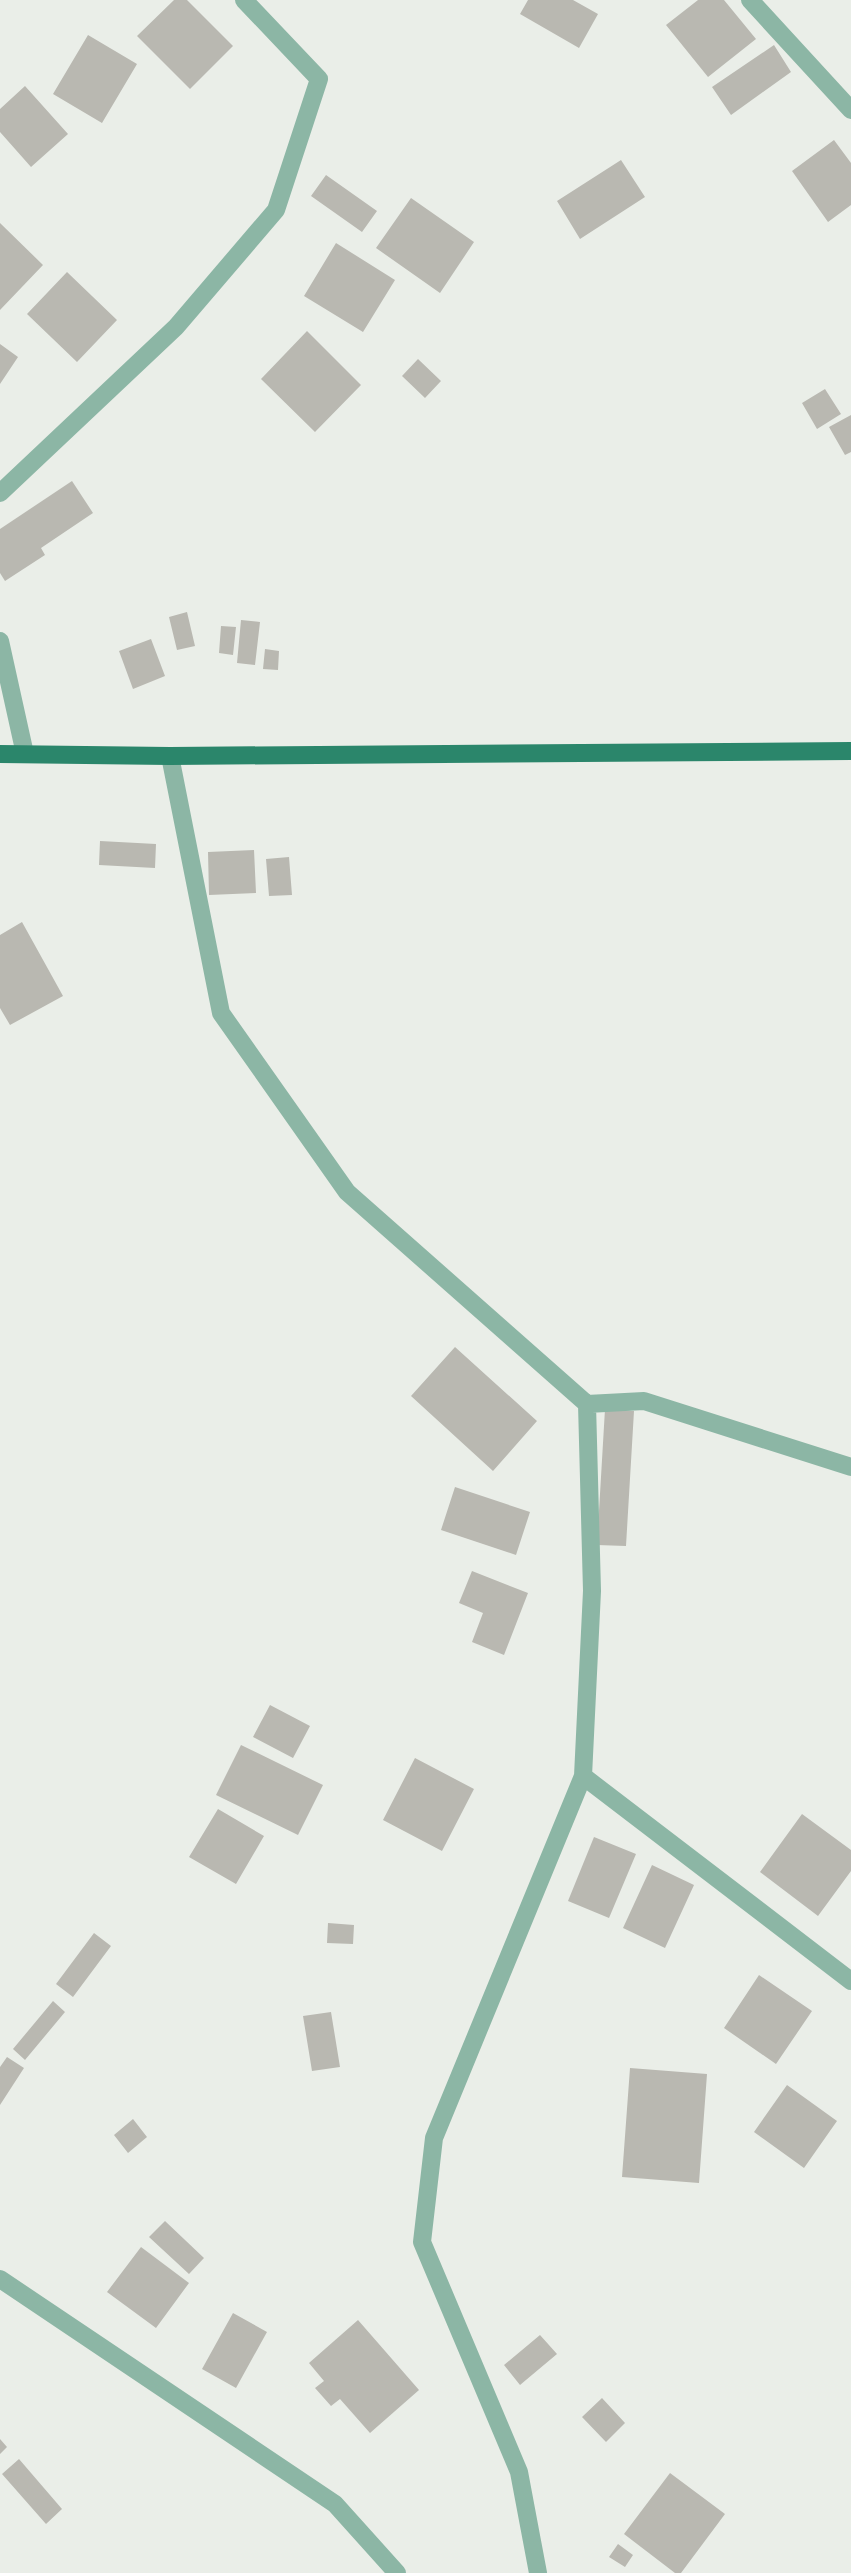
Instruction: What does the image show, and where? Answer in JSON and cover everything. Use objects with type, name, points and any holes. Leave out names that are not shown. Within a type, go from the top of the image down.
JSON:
[{"type":"main road","points":[[0,754],[170,756],[851,751]]},
{"type":"street","points":[[0,493],[176,327],[276,210],[319,80],[244,0]]},
{"type":"street","points":[[750,0],[851,110]]},
{"type":"street","points":[[0,641],[26,754]]},
{"type":"street","points":[[170,756],[221,1012],[347,1192],[587,1404],[644,1401],[851,1467]]},
{"type":"street","points":[[538,2573],[519,2472],[422,2242],[434,2138],[584,1776],[592,1591],[587,1404]]},
{"type":"street","points":[[584,1776],[851,1981]]},
{"type":"street","points":[[0,2279],[335,2505],[397,2573]]},
{"type":"building","points":[[174,0],[187,0],[233,46],[190,89],[137,36]]},
{"type":"building","points":[[528,0],[573,0],[598,14],[579,48],[520,14]]},
{"type":"building","points":[[698,0],[724,0],[756,39],[708,77],[666,25]]},
{"type":"building","points":[[88,35],[137,64],[102,123],[53,94]]},
{"type":"building","points":[[774,45],[791,72],[731,115],[712,87]]},
{"type":"building","points":[[25,86],[68,134],[31,167],[0,132],[0,109]]},
{"type":"building","points":[[834,140],[851,163],[851,205],[828,222],[792,171]]},
{"type":"building","points":[[621,160],[645,197],[580,239],[557,201]]},
{"type":"building","points":[[326,175],[377,211],[362,232],[311,196]]},
{"type":"building","points":[[411,198],[474,242],[440,293],[376,248]]},
{"type":"building","points":[[0,223],[43,265],[0,310]]},
{"type":"building","points":[[336,243],[395,280],[363,332],[304,296]]},
{"type":"building","points":[[67,272],[117,320],[77,362],[27,314]]},
{"type":"building","points":[[307,331],[361,385],[315,432],[261,379]]},
{"type":"building","points":[[0,344],[18,357],[0,384]]},
{"type":"building","points":[[418,359],[441,381],[425,398],[402,376]]},
{"type":"building","points":[[825,389],[841,414],[817,429],[802,403]]},
{"type":"building","points":[[851,415],[851,452],[845,455],[829,427]]},
{"type":"building","points":[[72,481],[93,513],[41,548],[45,555],[5,581],[0,573],[0,529]]},
{"type":"building","points":[[187,612],[195,646],[177,650],[169,617]]},
{"type":"building","points":[[241,620],[260,622],[255,665],[237,663]]},
{"type":"building","points":[[221,626],[236,627],[233,655],[219,653]]},
{"type":"building","points":[[151,639],[165,676],[133,689],[119,651]]},
{"type":"building","points":[[265,649],[279,651],[278,670],[263,669]]},
{"type":"building","points":[[100,841],[156,844],[155,868],[99,865]]},
{"type":"building","points":[[254,850],[256,893],[209,895],[208,852]]},
{"type":"building","points":[[289,857],[292,895],[269,896],[266,859]]},
{"type":"building","points":[[22,922],[63,996],[10,1025],[0,1008],[0,935]]},
{"type":"building","points":[[455,1347],[537,1421],[493,1471],[411,1396]]},
{"type":"building","points":[[605,1409],[634,1411],[626,1546],[597,1545]]},
{"type":"building","points":[[455,1487],[530,1512],[516,1555],[441,1530]]},
{"type":"building","points":[[472,1571],[528,1593],[504,1655],[472,1642],[483,1613],[459,1603]]},
{"type":"building","points":[[270,1705],[310,1726],[293,1758],[253,1737]]},
{"type":"building","points":[[241,1745],[323,1785],[298,1835],[216,1795]]},
{"type":"building","points":[[415,1758],[474,1789],[442,1851],[383,1820]]},
{"type":"building","points":[[218,1809],[264,1836],[236,1884],[189,1857]]},
{"type":"building","points":[[802,1814],[851,1850],[851,1871],[818,1916],[760,1872]]},
{"type":"building","points":[[594,1837],[636,1854],[609,1918],[568,1901]]},
{"type":"building","points":[[652,1865],[694,1885],[665,1948],[623,1928]]},
{"type":"building","points":[[328,1923],[354,1925],[353,1944],[327,1943]]},
{"type":"building","points":[[94,1933],[111,1946],[73,1997],[56,1984]]},
{"type":"building","points":[[759,1975],[812,2011],[776,2064],[724,2028]]},
{"type":"building","points":[[53,2001],[65,2012],[25,2060],[13,2049]]},
{"type":"building","points":[[331,2012],[340,2067],[312,2071],[303,2016]]},
{"type":"building","points":[[7,2057],[24,2068],[0,2105],[0,2067]]},
{"type":"building","points":[[630,2068],[707,2074],[699,2183],[622,2177]]},
{"type":"building","points":[[787,2085],[837,2121],[804,2168],[754,2132]]},
{"type":"building","points":[[133,2119],[147,2137],[128,2153],[114,2135]]},
{"type":"building","points":[[165,2221],[204,2258],[189,2274],[149,2237]]},
{"type":"building","points":[[141,2247],[189,2283],[156,2328],[107,2292]]},
{"type":"building","points":[[233,2313],[267,2332],[236,2388],[202,2369]]},
{"type":"building","points":[[358,2320],[419,2390],[370,2433],[340,2399],[331,2406],[315,2388],[324,2381],[309,2363]]},
{"type":"building","points":[[540,2335],[557,2354],[520,2385],[504,2365]]},
{"type":"building","points":[[602,2398],[625,2423],[606,2442],[582,2417]]},
{"type":"building","points":[[0,2439],[7,2447],[0,2454]]},
{"type":"building","points":[[19,2459],[62,2509],[46,2524],[2,2474]]},
{"type":"building","points":[[670,2473],[725,2514],[681,2573],[675,2573],[624,2534]]},
{"type":"building","points":[[618,2544],[633,2555],[625,2567],[609,2557]]}]
